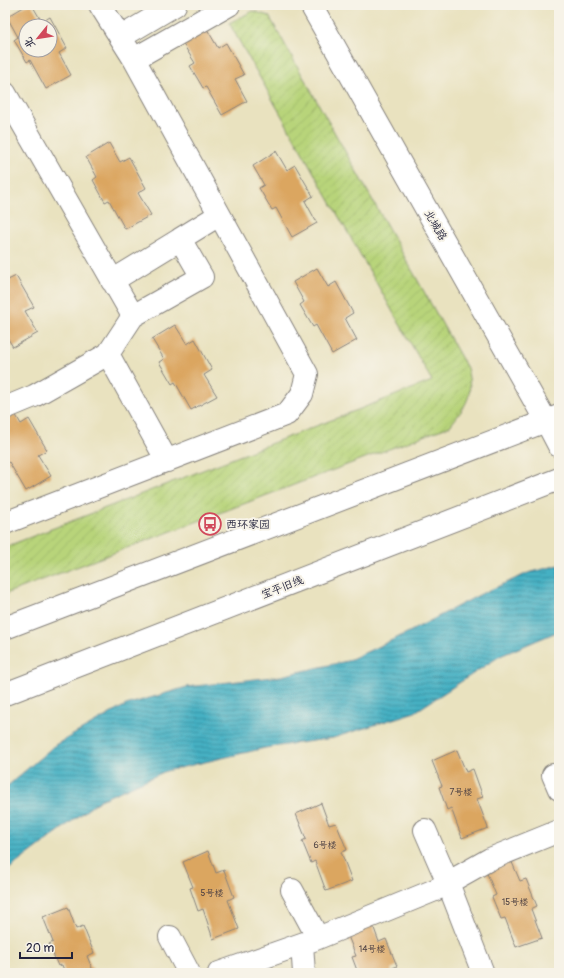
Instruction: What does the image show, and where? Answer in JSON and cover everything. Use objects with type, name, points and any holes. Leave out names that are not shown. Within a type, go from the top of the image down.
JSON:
[{"type":"street","points":[[5,523],[287,414],[302,394],[307,374],[134,59],[100,5]]},
{"type":"street","points":[[121,38],[175,5]]},
{"type":"street","points":[[134,59],[228,5]]},
{"type":"street","name":"北城路","points":[[311,5],[553,418],[559,446]]},
{"type":"street","points":[[5,93],[133,316]]},
{"type":"street","points":[[112,280],[219,215]]},
{"type":"street","points":[[5,408],[34,396],[108,354],[133,316],[202,277],[180,239],[184,237]]},
{"type":"street","points":[[108,354],[167,461]]},
{"type":"street","points":[[5,628],[553,418]]},
{"type":"street","name":"宝平旧线","points":[[5,694],[559,479]]},
{"type":"street","points":[[425,830],[448,883],[483,973]]},
{"type":"street","points":[[219,973],[310,941],[435,890],[490,859],[559,831]]},
{"type":"street","points":[[292,890],[310,941],[304,973]]},
{"type":"street","points":[[170,937],[189,973]]},
{"type":"green space","points":[[253,11],[269,16],[467,368],[470,386],[468,399],[461,412],[450,426],[5,594],[5,547],[432,381],[229,23]]},
{"type":"water","points":[[559,565],[559,631],[500,656],[415,712],[333,738],[265,748],[166,771],[100,800],[5,872],[5,788],[55,745],[126,705],[187,687],[281,676],[347,661],[405,634],[481,594],[528,573]]},
{"type":"building","points":[[27,5],[32,5],[40,18],[18,18],[18,37],[7,17]]},
{"type":"building","points":[[207,29],[218,48],[226,43],[244,75],[235,79],[247,101],[222,115],[206,87],[203,88],[190,66],[195,63],[183,44]]},
{"type":"building","points":[[58,32],[67,48],[59,53],[71,75],[46,89],[30,60],[27,62],[25,58],[58,58]]},
{"type":"building","points":[[18,37],[18,47],[14,40]]},
{"type":"building","points":[[109,143],[120,162],[129,157],[146,188],[138,193],[151,215],[125,229],[109,200],[105,202],[93,180],[97,177],[86,157]]},
{"type":"building","points":[[276,151],[287,170],[295,165],[313,196],[305,201],[317,223],[292,237],[276,208],[272,210],[259,188],[264,185],[253,166]]},
{"type":"building","points":[[317,268],[328,287],[336,282],[353,313],[345,318],[357,340],[332,354],[316,325],[313,327],[300,305],[304,302],[293,282]]},
{"type":"building","points":[[5,275],[8,280],[16,276],[34,307],[25,311],[38,333],[13,347],[5,334]]},
{"type":"building","points":[[175,325],[187,344],[195,339],[212,370],[204,375],[217,396],[191,410],[175,382],[172,384],[159,362],[164,359],[152,339]]},
{"type":"building","points":[[10,405],[21,424],[29,419],[47,450],[38,455],[51,476],[26,491],[9,462],[6,464],[5,463],[5,408]]},
{"type":"building","points":[[457,750],[466,772],[473,769],[483,797],[477,799],[488,828],[462,838],[451,808],[447,810],[439,787],[442,786],[432,761]]},
{"type":"building","points":[[321,803],[329,825],[336,823],[347,850],[341,852],[352,881],[326,891],[315,861],[311,863],[302,841],[306,839],[296,814]]},
{"type":"building","points":[[208,851],[216,873],[224,870],[234,897],[228,900],[239,929],[213,939],[203,909],[198,911],[190,888],[193,887],[183,862]]},
{"type":"building","points":[[511,860],[520,881],[526,879],[537,906],[531,909],[542,938],[516,947],[505,918],[501,919],[492,897],[496,895],[486,871]]},
{"type":"building","points":[[68,907],[76,929],[83,926],[94,953],[87,956],[94,973],[65,973],[62,965],[58,966],[49,944],[53,942],[43,917]]},
{"type":"building","points":[[371,920],[379,942],[386,939],[397,966],[391,969],[392,973],[358,973],[352,957],[356,956],[346,931]]},
{"type":"place","name":"西环家园","points":[[210,524]]}]
